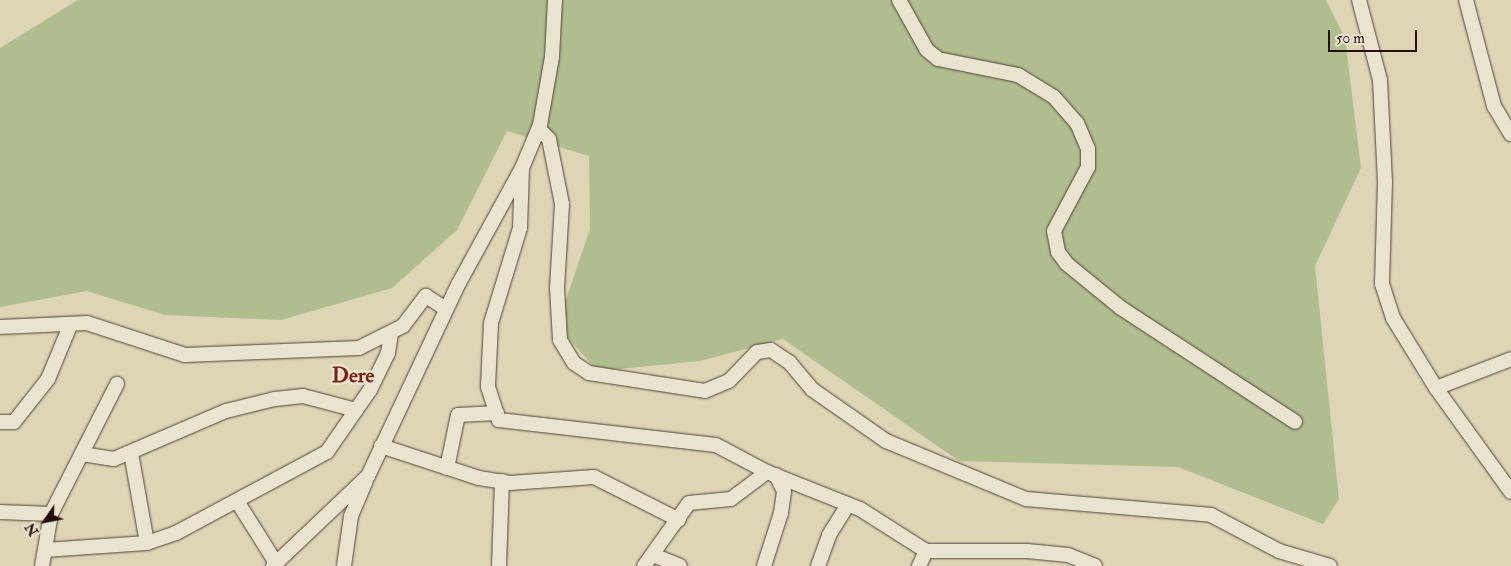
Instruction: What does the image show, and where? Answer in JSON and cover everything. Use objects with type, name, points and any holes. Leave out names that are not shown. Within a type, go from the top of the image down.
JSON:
[{"type":"street","points":[[344,566],[351,516],[368,476],[446,309],[522,168],[539,129],[552,57],[555,0]]},
{"type":"street","points":[[898,0],[932,55],[951,63],[989,66],[1018,75],[1054,97],[1077,123],[1088,149],[1088,167],[1054,231],[1058,252],[1067,264],[1121,308],[1295,422]]},
{"type":"street","points":[[1359,0],[1380,80],[1384,182],[1382,284],[1393,318],[1436,388],[1510,495]]},
{"type":"street","points":[[1466,0],[1494,106],[1511,134]]},
{"type":"street","points":[[539,129],[549,139],[562,204],[557,295],[560,340],[574,363],[589,374],[705,392],[729,381],[757,352],[771,350],[790,363],[813,390],[886,440],[1026,499],[1200,513],[1232,523],[1278,551],[1330,566]]},
{"type":"street","points":[[522,168],[520,228],[491,323],[488,387],[499,420],[716,444],[771,473],[848,504],[926,551],[1044,560],[1068,555],[1095,566]]},
{"type":"street","points":[[0,327],[87,324],[186,355],[358,348],[403,326],[426,296],[446,309]]},
{"type":"street","points":[[0,422],[14,422],[48,379],[70,326]]},
{"type":"street","points":[[45,550],[147,543],[176,534],[327,452],[356,410],[388,353],[390,334]]},
{"type":"street","points":[[1436,388],[1511,359]]},
{"type":"street","points":[[42,566],[51,514],[117,384]]},
{"type":"street","points":[[82,454],[114,459],[226,411],[276,399],[303,396],[356,410]]},
{"type":"street","points":[[448,468],[458,415],[497,413]]},
{"type":"street","points":[[382,446],[448,468],[502,482],[594,477],[679,520]]},
{"type":"street","points":[[131,453],[147,543]]},
{"type":"street","points":[[644,566],[679,520],[689,503],[731,499],[771,473]]},
{"type":"street","points":[[764,566],[781,514],[784,491],[771,473]]},
{"type":"street","points":[[237,501],[274,564],[368,476]]},
{"type":"street","points":[[499,566],[502,482]]},
{"type":"street","points":[[818,566],[829,535],[848,504]]},
{"type":"street","points":[[0,512],[51,514]]},
{"type":"street","points":[[920,566],[926,551]]},
{"type":"street","points":[[653,555],[680,566]]},
{"type":"green space","points":[[78,0],[1326,0],[1345,38],[1361,168],[1315,266],[1339,499],[1323,524],[1178,467],[959,461],[783,339],[700,361],[598,371],[557,326],[590,229],[589,156],[507,131],[457,230],[392,288],[281,320],[165,315],[87,291],[0,307],[0,48]]},
{"type":"district","name":"Dere","points":[[353,376]]}]
